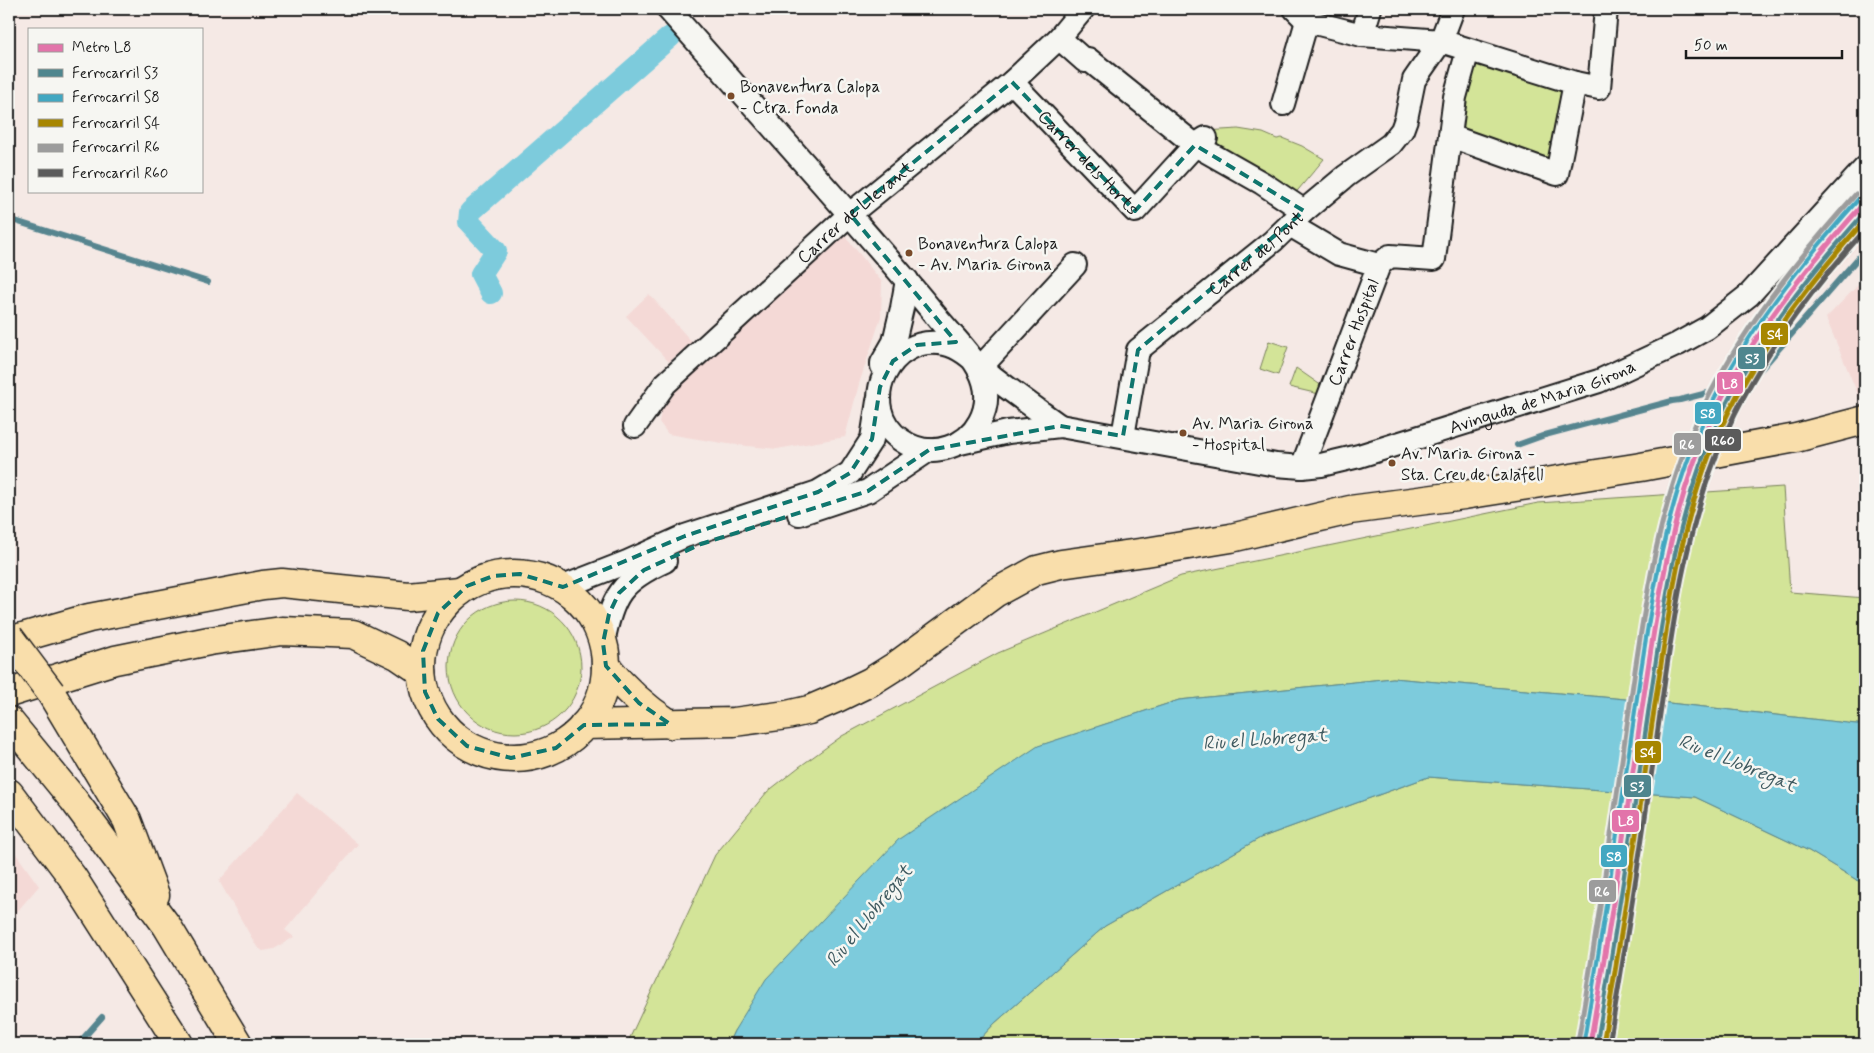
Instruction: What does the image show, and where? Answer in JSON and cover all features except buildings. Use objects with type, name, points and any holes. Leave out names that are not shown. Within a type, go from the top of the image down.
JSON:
[{"type":"main road","points":[[584,725],[734,722],[809,710],[870,682],[897,665],[995,593],[1037,570],[1061,564],[1231,538],[1350,510],[1464,495],[1641,467],[1796,438],[1865,420]]},
{"type":"main road","points":[[605,655],[604,687],[596,708],[584,725],[564,744],[538,755],[511,758],[488,754],[467,746],[444,727],[428,701],[422,672],[423,651],[428,631],[441,609],[460,591],[484,578],[511,573],[538,576],[563,587],[586,608],[598,628],[605,655],[623,687],[639,703],[670,724]]},
{"type":"main road","points":[[9,642],[90,618],[262,585],[282,583],[408,596],[460,591]]},
{"type":"main road","points":[[9,693],[114,660],[209,642],[282,632],[353,634],[397,655],[422,672]]},
{"type":"main road","points":[[9,637],[52,693],[127,820],[167,926]]},
{"type":"main road","points":[[9,721],[73,798],[167,926],[238,1044]]},
{"type":"main road","points":[[9,794],[73,878],[179,1044]]},
{"type":"main road","points":[[9,814],[33,844],[73,878]]},
{"type":"street","points":[[668,9],[850,214],[976,363],[984,381],[986,399],[983,416],[973,432],[960,443]]},
{"type":"street","name":"Carrer de Llevant","points":[[635,426],[665,384],[850,214],[1012,82],[1059,38],[1083,9]]},
{"type":"street","points":[[1359,34],[1370,9]]},
{"type":"street","points":[[1283,104],[1301,15],[1359,34],[1447,26],[1470,51],[1575,83],[1599,88],[1606,9]]},
{"type":"street","name":"Carrer del Pont","points":[[1123,436],[1138,350],[1268,245],[1346,176],[1391,144],[1397,137],[1406,119],[1413,84],[1447,26]]},
{"type":"street","points":[[1059,38],[1085,61],[1088,59],[1262,183],[1297,218],[1339,254],[1379,265]]},
{"type":"street","name":"Carrer Hospital","points":[[1302,467],[1379,265],[1390,256],[1434,259],[1455,97],[1470,51]]},
{"type":"street","name":"Carrer dels Horts","points":[[1012,82],[1135,211],[1201,141]]},
{"type":"street","points":[[1450,136],[1558,174],[1575,83]]},
{"type":"street","name":"Avinguda de Maria Girona","points":[[1060,426],[1276,465],[1302,467],[1321,465],[1359,456],[1584,386],[1640,363],[1707,328],[1749,295],[1865,168]]},
{"type":"street","points":[[976,363],[1075,265]]},
{"type":"street","points":[[563,587],[609,570],[684,536],[818,492],[850,473],[872,439],[882,362],[894,342],[907,280]]},
{"type":"street","points":[[926,343],[945,344],[954,347],[1060,426],[1008,432],[960,443],[945,449],[929,450],[907,444],[890,430],[880,410],[880,387],[892,361],[908,349],[926,343]]},
{"type":"street","points":[[605,655],[609,614],[619,593],[632,578],[644,570],[701,544],[868,491],[929,450]]},
{"type":"highlighted area","points":[[1012,82],[1135,211],[1195,145],[1304,211],[1138,350],[1123,436],[1060,426],[929,450],[868,491],[701,544],[644,570],[619,593],[609,614],[603,643],[606,666],[639,703],[670,724],[584,725],[556,748],[511,758],[467,746],[438,719],[425,692],[423,651],[438,613],[467,586],[493,576],[520,574],[563,587],[685,536],[818,492],[850,473],[872,439],[880,387],[893,361],[917,345],[956,342],[850,214]]},
{"type":"shaded area","points":[[1865,191],[1865,238],[1769,347],[1750,376],[1726,425],[1700,499],[1667,527],[1678,484],[1708,408],[1750,333],[1830,229]]},
{"type":"shaded area","points":[[841,231],[882,282],[881,317],[859,384],[845,437],[777,449],[728,444],[668,434],[659,422],[664,402],[679,385]]},
{"type":"shaded area","points":[[1865,278],[1865,395],[1859,397],[1826,318]]},
{"type":"shaded area","points":[[649,294],[692,342],[669,362],[626,316]]},
{"type":"shaded area","points":[[297,793],[358,844],[285,930],[294,937],[274,949],[263,951],[257,947],[219,881]]},
{"type":"shaded area","points":[[9,844],[39,886],[9,921]]},
{"type":"green space","points":[[1469,61],[1565,90],[1552,168],[1455,131]]},
{"type":"green space","points":[[1238,129],[1263,133],[1277,139],[1282,138],[1302,146],[1324,159],[1293,196],[1208,145],[1205,131]]},
{"type":"green space","points":[[1269,341],[1288,347],[1278,375],[1260,369]]},
{"type":"green space","points":[[1296,368],[1322,386],[1319,394],[1289,387]]},
{"type":"green space","points":[[1783,487],[1790,592],[1865,598],[1865,725],[1669,703],[1393,678],[1179,700],[1039,746],[899,840],[734,1031],[728,1044],[627,1044],[715,855],[767,792],[842,736],[998,653],[1181,576],[1538,503]]},
{"type":"green space","points":[[515,601],[528,602],[540,606],[562,620],[576,642],[580,654],[580,680],[576,692],[562,714],[540,728],[528,732],[515,733],[502,732],[490,728],[468,714],[454,692],[450,680],[449,667],[450,654],[454,642],[468,620],[490,606],[502,602]]},
{"type":"green space","points":[[1428,777],[1695,797],[1809,851],[1865,885],[1865,1044],[975,1044],[995,1023],[1105,926],[1260,838]]},
{"type":"water","name":"Riu el Llobregat","points":[[1393,678],[1669,703],[1865,725],[1865,885],[1809,851],[1695,797],[1428,777],[1260,838],[1105,926],[995,1023],[975,1044],[728,1044],[766,979],[899,839],[1038,746],[1179,700]]},
{"type":"waterway","points":[[491,293],[481,274],[496,251],[469,222],[470,212],[670,37]]},
{"type":"waterway","points":[[9,219],[208,282]]},
{"type":"waterway","points":[[1517,445],[1545,435],[1750,382],[1865,250]]},
{"type":"waterway","points":[[79,1043],[102,1017]]},
{"type":"waterway","points":[[99,1044],[104,1040],[109,1044]]},
{"type":"metro line","name":"L8","points":[[1590,1044],[1616,886],[1657,609],[1684,492],[1713,416],[1744,358],[1801,277],[1865,202]]},
{"type":"rail line","name":"R6","points":[[1578,1042],[1604,884],[1645,604],[1662,525],[1673,486],[1686,447],[1702,410],[1734,351],[1771,296],[1856,194]]},
{"type":"rail line","name":"S8","points":[[1584,1043],[1610,885],[1651,607],[1668,527],[1679,488],[1692,450],[1708,413],[1739,355],[1796,274],[1860,198]]},
{"type":"rail line","name":"S3","points":[[1596,1044],[1622,889],[1656,653],[1670,574],[1690,496],[1718,420],[1748,363],[1803,285],[1865,211]]},
{"type":"rail line","name":"S4","points":[[1603,1044],[1629,884],[1667,622],[1680,554],[1698,488],[1723,423],[1757,361],[1797,302],[1865,220]]},
{"type":"rail line","name":"R60","points":[[1609,1044],[1635,886],[1673,626],[1686,558],[1704,492],[1728,427],[1761,367],[1820,282],[1865,230]]},
{"type":"place","name":"Bonaventura Calopa - Ctra. Fonda","points":[[731,96]]},
{"type":"place","name":"Bonaventura Calopa - Av. Maria Girona","points":[[909,253]]},
{"type":"place","name":"Av. Maria Girona - Hospital","points":[[1183,433]]},
{"type":"place","name":"Av. Maria Girona - Sta. Creu de Calafell","points":[[1392,463]]}]
